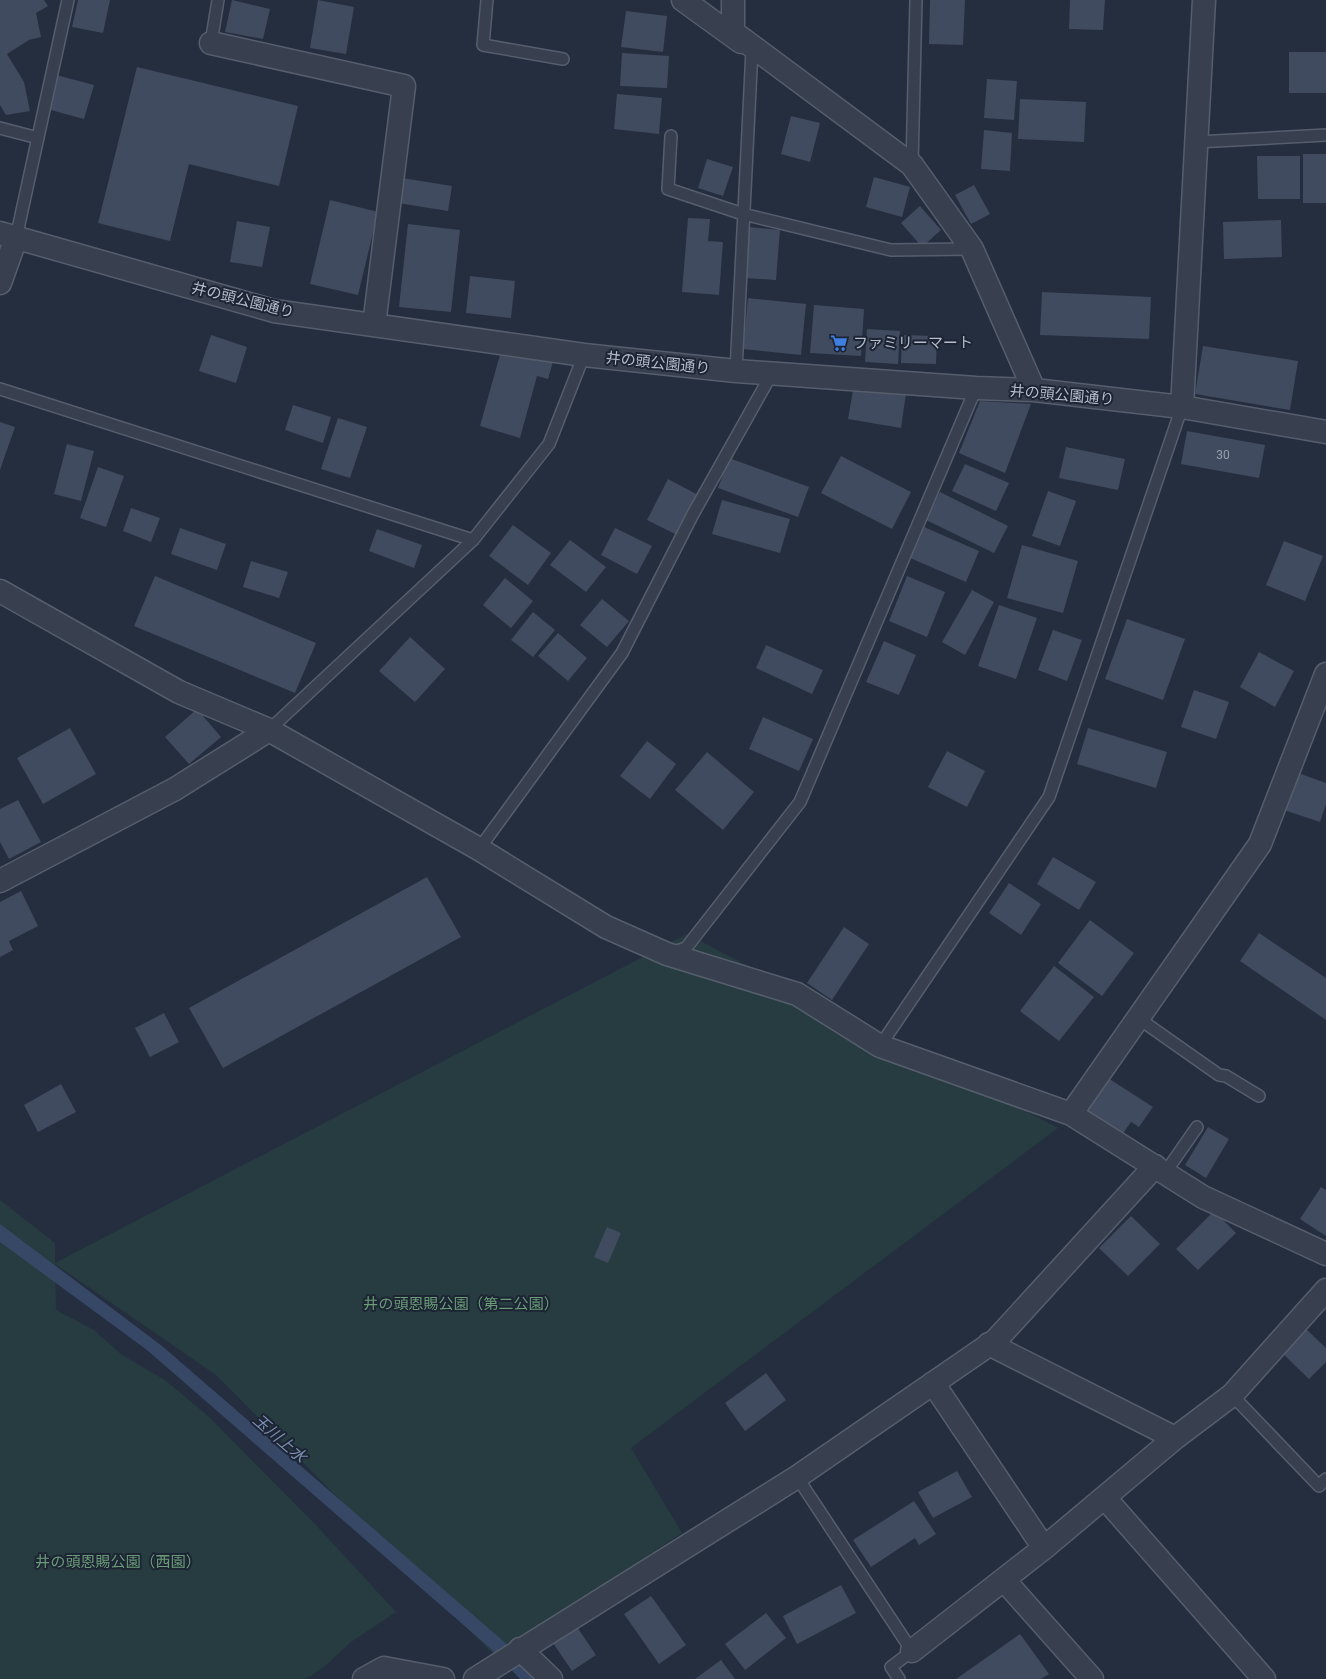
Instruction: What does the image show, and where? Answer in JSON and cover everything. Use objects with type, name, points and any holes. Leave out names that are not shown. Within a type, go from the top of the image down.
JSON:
[{"type":"street","points":[[683,0],[752,50]]},
{"type":"street","points":[[733,0],[733,32],[912,165],[972,249],[1034,390]]},
{"type":"street","points":[[1182,407],[1204,0]]},
{"type":"street","points":[[211,43],[404,86],[374,325]]},
{"type":"street","points":[[0,283],[8,235]]},
{"type":"street","name":"井の頭公園通り","points":[[8,235],[274,311],[584,355],[771,374],[976,388],[1034,390],[1182,407],[1326,432]]},
{"type":"street","points":[[0,591],[179,692],[269,730],[479,849],[606,927],[668,954],[797,994],[880,1046],[1071,1114],[1202,1197],[1326,1254]]},
{"type":"street","points":[[1071,1114],[1260,844],[1326,674]]},
{"type":"street","points":[[0,881],[175,789],[269,730]]},
{"type":"street","points":[[477,1678],[797,1477],[989,1344],[1160,1169]]},
{"type":"street","points":[[912,1651],[1044,1548],[1175,1438],[1232,1395],[1326,1290]]},
{"type":"street","points":[[989,1344],[1175,1438]]},
{"type":"street","points":[[934,1383],[1044,1548]]},
{"type":"street","points":[[1105,1498],[1264,1679]]},
{"type":"street","points":[[1004,1580],[1092,1679]]},
{"type":"street","points":[[516,1652],[551,1679]]},
{"type":"street","points":[[364,1679],[384,1668],[443,1679]]},
{"type":"lane","points":[[8,235],[38,138],[68,0]]},
{"type":"lane","points":[[211,43],[218,0]]},
{"type":"lane","points":[[487,0],[483,45],[563,59]]},
{"type":"lane","points":[[912,165],[916,0]]},
{"type":"lane","points":[[736,371],[752,50]]},
{"type":"lane","points":[[0,128],[38,138]]},
{"type":"lane","points":[[1197,142],[1326,135]]},
{"type":"lane","points":[[671,136],[668,189],[743,214],[891,250],[972,249]]},
{"type":"lane","points":[[269,730],[473,540],[549,444],[584,355]]},
{"type":"lane","points":[[479,849],[622,653],[693,514],[771,374]]},
{"type":"lane","points":[[668,954],[686,948],[800,802],[976,388]]},
{"type":"lane","points":[[0,389],[473,540]]},
{"type":"lane","points":[[880,1046],[1049,797],[1182,407]]},
{"type":"lane","points":[[1138,1018],[1219,1075],[1226,1076],[1259,1096]]},
{"type":"lane","points":[[1160,1169],[1198,1127]]},
{"type":"lane","points":[[1232,1395],[1319,1486],[1326,1479]]},
{"type":"lane","points":[[797,1477],[912,1651],[891,1667],[898,1679]]},
{"type":"green space","name":"井の頭恩賜公園（第二公園）","points":[[687,934],[1058,1128],[631,1448],[682,1533],[496,1657],[216,1375],[55,1264],[56,1310],[94,1330],[122,1355],[165,1380],[208,1416],[315,1524],[396,1612],[351,1642],[324,1667],[306,1679],[0,1679],[0,1200],[55,1243],[55,1263]]},
{"type":"water","points":[[0,1224],[162,1346],[502,1640],[541,1679],[520,1679],[490,1648],[147,1350],[0,1242]]},
{"type":"building","points":[[0,0],[44,0],[48,6],[36,13],[41,37],[29,40],[7,54],[24,82],[30,111],[6,115],[0,105]]},
{"type":"building","points":[[78,0],[110,0],[103,33],[72,27]]},
{"type":"building","points":[[232,0],[270,9],[263,39],[225,32]]},
{"type":"building","points":[[318,0],[354,7],[346,54],[310,48]]},
{"type":"building","points":[[930,0],[965,0],[963,45],[929,44]]},
{"type":"building","points":[[1070,0],[1105,0],[1103,30],[1069,29]]},
{"type":"building","points":[[626,11],[667,16],[663,52],[621,47]]},
{"type":"building","points":[[1289,52],[1326,52],[1326,93],[1289,93]]},
{"type":"building","points":[[622,53],[669,56],[667,88],[620,86]]},
{"type":"building","points":[[137,67],[298,106],[279,186],[189,164],[170,241],[98,223]]},
{"type":"building","points":[[56,75],[94,85],[84,119],[47,109]]},
{"type":"building","points":[[987,79],[1017,81],[1014,120],[984,118]]},
{"type":"building","points":[[617,94],[662,98],[659,134],[614,129]]},
{"type":"building","points":[[1020,99],[1086,102],[1084,142],[1018,139]]},
{"type":"building","points":[[791,116],[820,123],[810,162],[781,154]]},
{"type":"building","points":[[984,130],[1012,133],[1010,171],[981,169]]},
{"type":"building","points":[[1303,154],[1326,154],[1326,203],[1303,203]]},
{"type":"building","points":[[1257,156],[1300,156],[1300,199],[1258,199]]},
{"type":"building","points":[[707,159],[733,167],[723,196],[698,188]]},
{"type":"building","points":[[874,177],[910,187],[902,217],[866,207]]},
{"type":"building","points":[[402,178],[452,186],[448,211],[398,203]]},
{"type":"building","points":[[974,185],[990,214],[971,224],[955,195]]},
{"type":"building","points":[[330,200],[378,212],[358,295],[310,284]]},
{"type":"building","points":[[920,206],[941,230],[922,247],[901,223]]},
{"type":"building","points":[[688,218],[710,219],[708,241],[723,242],[719,295],[682,292]]},
{"type":"building","points":[[1281,220],[1282,257],[1224,259],[1223,222]]},
{"type":"building","points":[[237,221],[270,227],[262,267],[230,262]]},
{"type":"building","points":[[408,224],[460,230],[451,312],[399,307]]},
{"type":"building","points":[[749,227],[780,230],[776,280],[745,278]]},
{"type":"building","points":[[470,276],[515,281],[511,318],[466,313]]},
{"type":"building","points":[[1042,292],[1151,297],[1149,339],[1040,335]]},
{"type":"building","points":[[748,298],[806,304],[801,355],[743,349]]},
{"type":"building","points":[[814,305],[864,309],[861,356],[810,353]]},
{"type":"building","points":[[867,329],[900,331],[898,364],[865,362]]},
{"type":"building","points":[[211,335],[247,347],[236,383],[199,371]]},
{"type":"building","points":[[902,335],[937,336],[936,364],[901,363]]},
{"type":"building","points":[[503,344],[554,358],[548,379],[537,376],[520,438],[480,426]]},
{"type":"building","points":[[1203,346],[1298,361],[1290,410],[1195,394]]},
{"type":"building","points":[[854,385],[906,393],[901,428],[848,419]]},
{"type":"building","points":[[980,401],[1031,404],[1005,473],[959,453]]},
{"type":"building","points":[[293,405],[331,417],[323,443],[285,430]]},
{"type":"building","points":[[338,418],[367,427],[350,478],[321,469]]},
{"type":"building","points":[[0,422],[15,427],[0,470]]},
{"type":"building","points":[[1187,431],[1265,445],[1259,478],[1181,464]]},
{"type":"building","points":[[67,444],[94,451],[81,501],[54,494]]},
{"type":"building","points":[[1066,447],[1125,459],[1118,490],[1059,478]]},
{"type":"building","points":[[841,456],[911,492],[892,529],[821,493]]},
{"type":"building","points":[[729,458],[809,487],[798,517],[718,488]]},
{"type":"building","points":[[965,464],[1009,483],[996,511],[952,491]]},
{"type":"building","points":[[98,467],[124,476],[106,527],[80,518]]},
{"type":"building","points":[[668,479],[698,495],[677,535],[647,520]]},
{"type":"building","points":[[1048,491],[1076,501],[1060,546],[1032,536]]},
{"type":"building","points":[[940,492],[1008,526],[994,553],[926,520]]},
{"type":"building","points":[[722,500],[790,519],[780,553],[712,534]]},
{"type":"building","points":[[131,508],[160,518],[151,542],[123,531]]},
{"type":"building","points":[[513,525],[551,553],[528,585],[489,556]]},
{"type":"building","points":[[924,527],[979,551],[966,582],[910,558]]},
{"type":"building","points":[[180,528],[226,544],[217,570],[171,554]]},
{"type":"building","points":[[615,528],[652,546],[637,574],[601,555]]},
{"type":"building","points":[[377,529],[422,545],[414,568],[369,551]]},
{"type":"building","points":[[570,540],[606,567],[586,592],[550,565]]},
{"type":"building","points":[[1284,541],[1323,556],[1305,601],[1266,585]]},
{"type":"building","points":[[1022,545],[1078,561],[1063,613],[1007,598]]},
{"type":"building","points":[[251,561],[288,572],[279,598],[243,587]]},
{"type":"building","points":[[155,576],[316,643],[295,693],[134,626]]},
{"type":"building","points":[[907,576],[945,592],[927,637],[889,621]]},
{"type":"building","points":[[505,578],[533,601],[511,628],[483,605]]},
{"type":"building","points":[[972,590],[994,602],[965,655],[942,642]]},
{"type":"building","points":[[602,599],[629,621],[607,647],[580,625]]},
{"type":"building","points":[[999,605],[1037,618],[1016,679],[978,666]]},
{"type":"building","points":[[533,612],[555,630],[533,657],[511,640]]},
{"type":"building","points":[[1127,619],[1185,639],[1163,700],[1105,679]]},
{"type":"building","points":[[1053,630],[1082,640],[1067,681],[1038,670]]},
{"type":"building","points":[[558,633],[587,658],[568,681],[538,656]]},
{"type":"building","points":[[410,637],[445,669],[415,702],[379,671]]},
{"type":"building","points":[[884,641],[916,655],[899,695],[866,682]]},
{"type":"building","points":[[766,645],[823,670],[812,694],[756,668]]},
{"type":"building","points":[[1259,652],[1294,671],[1275,707],[1240,687]]},
{"type":"building","points":[[1194,690],[1229,702],[1216,739],[1181,727]]},
{"type":"building","points":[[197,709],[221,737],[189,764],[165,737]]},
{"type":"building","points":[[763,717],[813,739],[799,771],[749,749]]},
{"type":"building","points":[[70,728],[96,774],[43,804],[17,758]]},
{"type":"building","points":[[1088,728],[1167,752],[1156,788],[1077,764]]},
{"type":"building","points":[[647,741],[676,764],[650,799],[620,776]]},
{"type":"building","points":[[947,751],[985,771],[967,807],[928,787]]},
{"type":"building","points":[[707,752],[754,792],[723,830],[675,790]]},
{"type":"building","points":[[1298,773],[1326,783],[1326,804],[1320,822],[1284,810]]},
{"type":"building","points":[[18,800],[41,842],[9,859],[0,842],[0,809]]},
{"type":"building","points":[[1053,857],[1096,882],[1079,910],[1037,884]]},
{"type":"building","points":[[427,877],[461,937],[223,1068],[189,1008]]},
{"type":"building","points":[[1009,883],[1041,904],[1021,935],[989,913]]},
{"type":"building","points":[[21,891],[38,926],[9,941],[13,950],[0,957],[0,902]]},
{"type":"building","points":[[1090,920],[1134,953],[1102,996],[1058,963]]},
{"type":"building","points":[[844,927],[869,944],[832,1000],[807,983]]},
{"type":"building","points":[[1259,933],[1326,978],[1326,1020],[1240,961]]},
{"type":"building","points":[[1054,966],[1094,997],[1059,1041],[1020,1011]]},
{"type":"building","points":[[164,1013],[179,1042],[150,1057],[135,1028]]},
{"type":"building","points":[[1108,1078],[1153,1107],[1139,1127],[1131,1122],[1122,1135],[1086,1112]]},
{"type":"building","points":[[61,1084],[76,1112],[38,1132],[24,1105]]},
{"type":"building","points":[[1208,1127],[1229,1139],[1206,1178],[1185,1165]]},
{"type":"building","points":[[1321,1187],[1326,1190],[1326,1236],[1300,1219]]},
{"type":"building","points":[[1214,1211],[1236,1233],[1198,1270],[1176,1249]]},
{"type":"building","points":[[1131,1216],[1160,1244],[1128,1276],[1099,1248]]},
{"type":"building","points":[[607,1227],[621,1233],[608,1263],[594,1257]]},
{"type":"building","points":[[1305,1328],[1326,1348],[1326,1362],[1309,1379],[1281,1352]]},
{"type":"building","points":[[766,1373],[786,1400],[745,1431],[725,1403]]},
{"type":"building","points":[[957,1471],[972,1497],[933,1518],[918,1492]]},
{"type":"building","points":[[914,1501],[936,1534],[919,1545],[915,1538],[871,1567],[853,1540]]},
{"type":"building","points":[[841,1585],[856,1613],[797,1644],[783,1616]]},
{"type":"building","points":[[651,1596],[686,1645],[659,1664],[624,1614]]},
{"type":"building","points":[[766,1613],[786,1638],[745,1670],[725,1644]]},
{"type":"building","points":[[575,1624],[596,1655],[572,1671],[551,1640]]},
{"type":"building","points":[[1020,1634],[1049,1674],[1041,1679],[956,1679]]},
{"type":"building","points":[[721,1660],[735,1679],[695,1679]]},
{"type":"place","name":"ファミリーマート","points":[[839,343]]},
{"type":"water label","name":"玉川上水","points":[[280,1438]]},
{"type":"park label","name":"井の頭恩賜公園（西園）","points":[[118,1562]]}]
